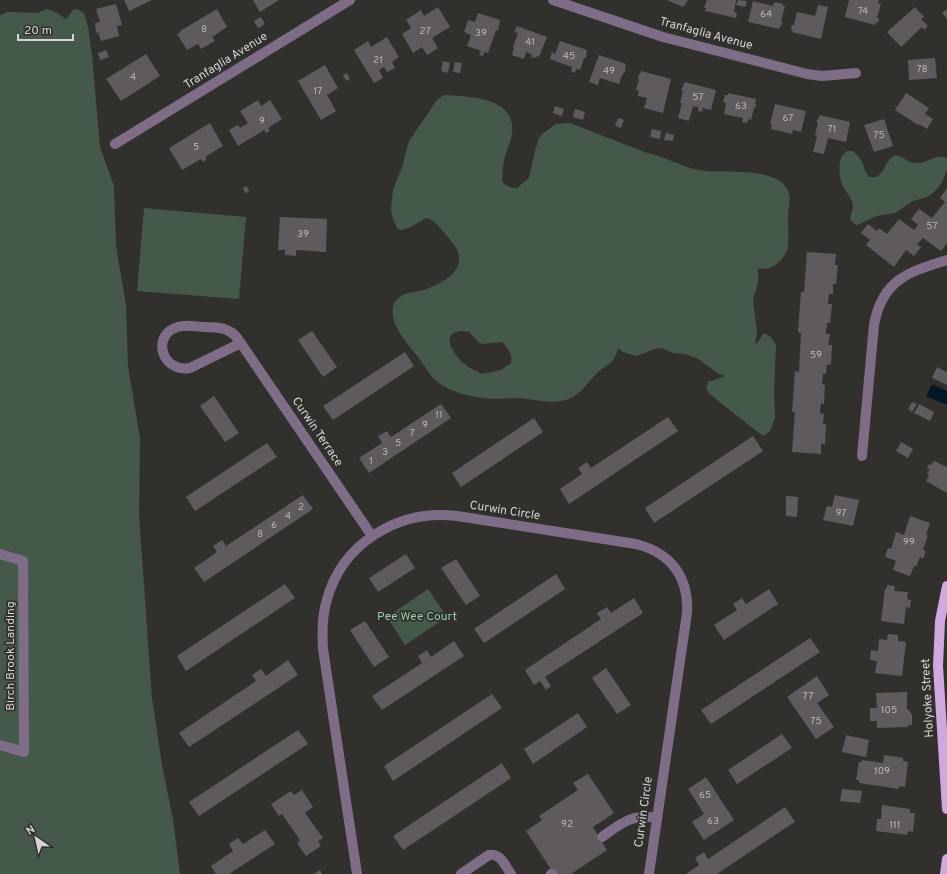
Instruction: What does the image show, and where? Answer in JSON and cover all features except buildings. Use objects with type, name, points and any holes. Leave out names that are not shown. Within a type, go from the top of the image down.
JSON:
[{"type":"main road","name":"Holyoke Street","points":[[947,586],[940,621],[938,666],[947,809]]},
{"type":"main road","points":[[945,874],[947,859]]},
{"type":"street","name":"Tranfaglia Avenue","points":[[116,144],[338,3],[350,0]]},
{"type":"street","name":"Tranfaglia Avenue","points":[[553,0],[662,37],[807,74],[822,76],[856,73]]},
{"type":"street","points":[[862,456],[874,325],[878,308],[892,286],[905,275],[921,268],[947,260]]},
{"type":"street","name":"Curwin Terrace","points":[[241,343],[186,369],[177,368],[169,363],[164,356],[162,347],[164,338],[170,331],[182,326],[224,329],[233,334],[241,343],[372,536]]},
{"type":"street","name":"Curwin Circle","points":[[357,874],[323,648],[322,626],[326,603],[336,576],[345,562],[372,536],[390,526],[411,518],[434,515],[446,515],[636,544],[653,550],[667,559],[682,579],[685,587],[687,604],[649,874]]},
{"type":"street","name":"Birch Brook Landing","points":[[0,554],[23,561],[24,752],[0,745]]},
{"type":"street","points":[[602,837],[628,819],[641,816],[657,818]]},
{"type":"street","points":[[461,874],[489,855],[493,854],[499,857],[511,874]]},
{"type":"green space","points":[[47,9],[66,19],[73,10],[77,9],[84,13],[88,27],[92,55],[100,147],[114,186],[116,246],[126,305],[128,366],[140,438],[139,515],[152,698],[162,765],[173,819],[180,874],[0,874],[0,15],[8,12],[37,13]]},
{"type":"green space","points":[[446,95],[479,98],[490,101],[507,112],[511,121],[512,133],[504,160],[502,181],[510,187],[517,188],[529,178],[535,151],[539,138],[542,134],[556,124],[570,123],[690,168],[705,171],[739,172],[765,175],[776,179],[784,185],[789,194],[790,200],[788,215],[788,248],[782,259],[776,264],[770,268],[758,269],[758,282],[753,300],[757,332],[755,344],[763,334],[766,334],[771,337],[776,345],[774,392],[775,418],[770,431],[765,435],[762,435],[709,393],[706,388],[708,382],[725,376],[719,374],[698,359],[686,354],[673,353],[662,348],[636,356],[623,352],[618,348],[614,359],[597,373],[584,388],[573,397],[557,402],[518,398],[496,399],[470,396],[445,387],[432,377],[398,330],[393,315],[393,307],[399,297],[427,289],[448,278],[457,267],[459,260],[458,252],[441,228],[429,219],[426,218],[411,227],[401,230],[397,228],[392,216],[391,208],[393,190],[402,167],[409,141],[437,100]],"holes":[[[460,331],[469,332],[478,342],[482,344],[502,342],[510,352],[511,363],[501,370],[482,374],[462,362],[451,346],[450,337],[454,333]]]},
{"type":"green space","points":[[847,151],[853,151],[858,156],[870,177],[879,176],[889,161],[896,155],[910,162],[916,163],[939,157],[947,158],[947,170],[941,184],[927,197],[913,201],[895,213],[877,216],[857,225],[850,219],[853,203],[843,187],[840,178],[839,168],[841,158]]},
{"type":"green space","points":[[144,208],[246,217],[239,299],[137,291]]},
{"type":"green space","name":"Pee Wee Court","points":[[428,589],[447,617],[405,645],[387,617]]},
{"type":"water","points":[[932,384],[947,391],[947,405],[926,396]]}]
